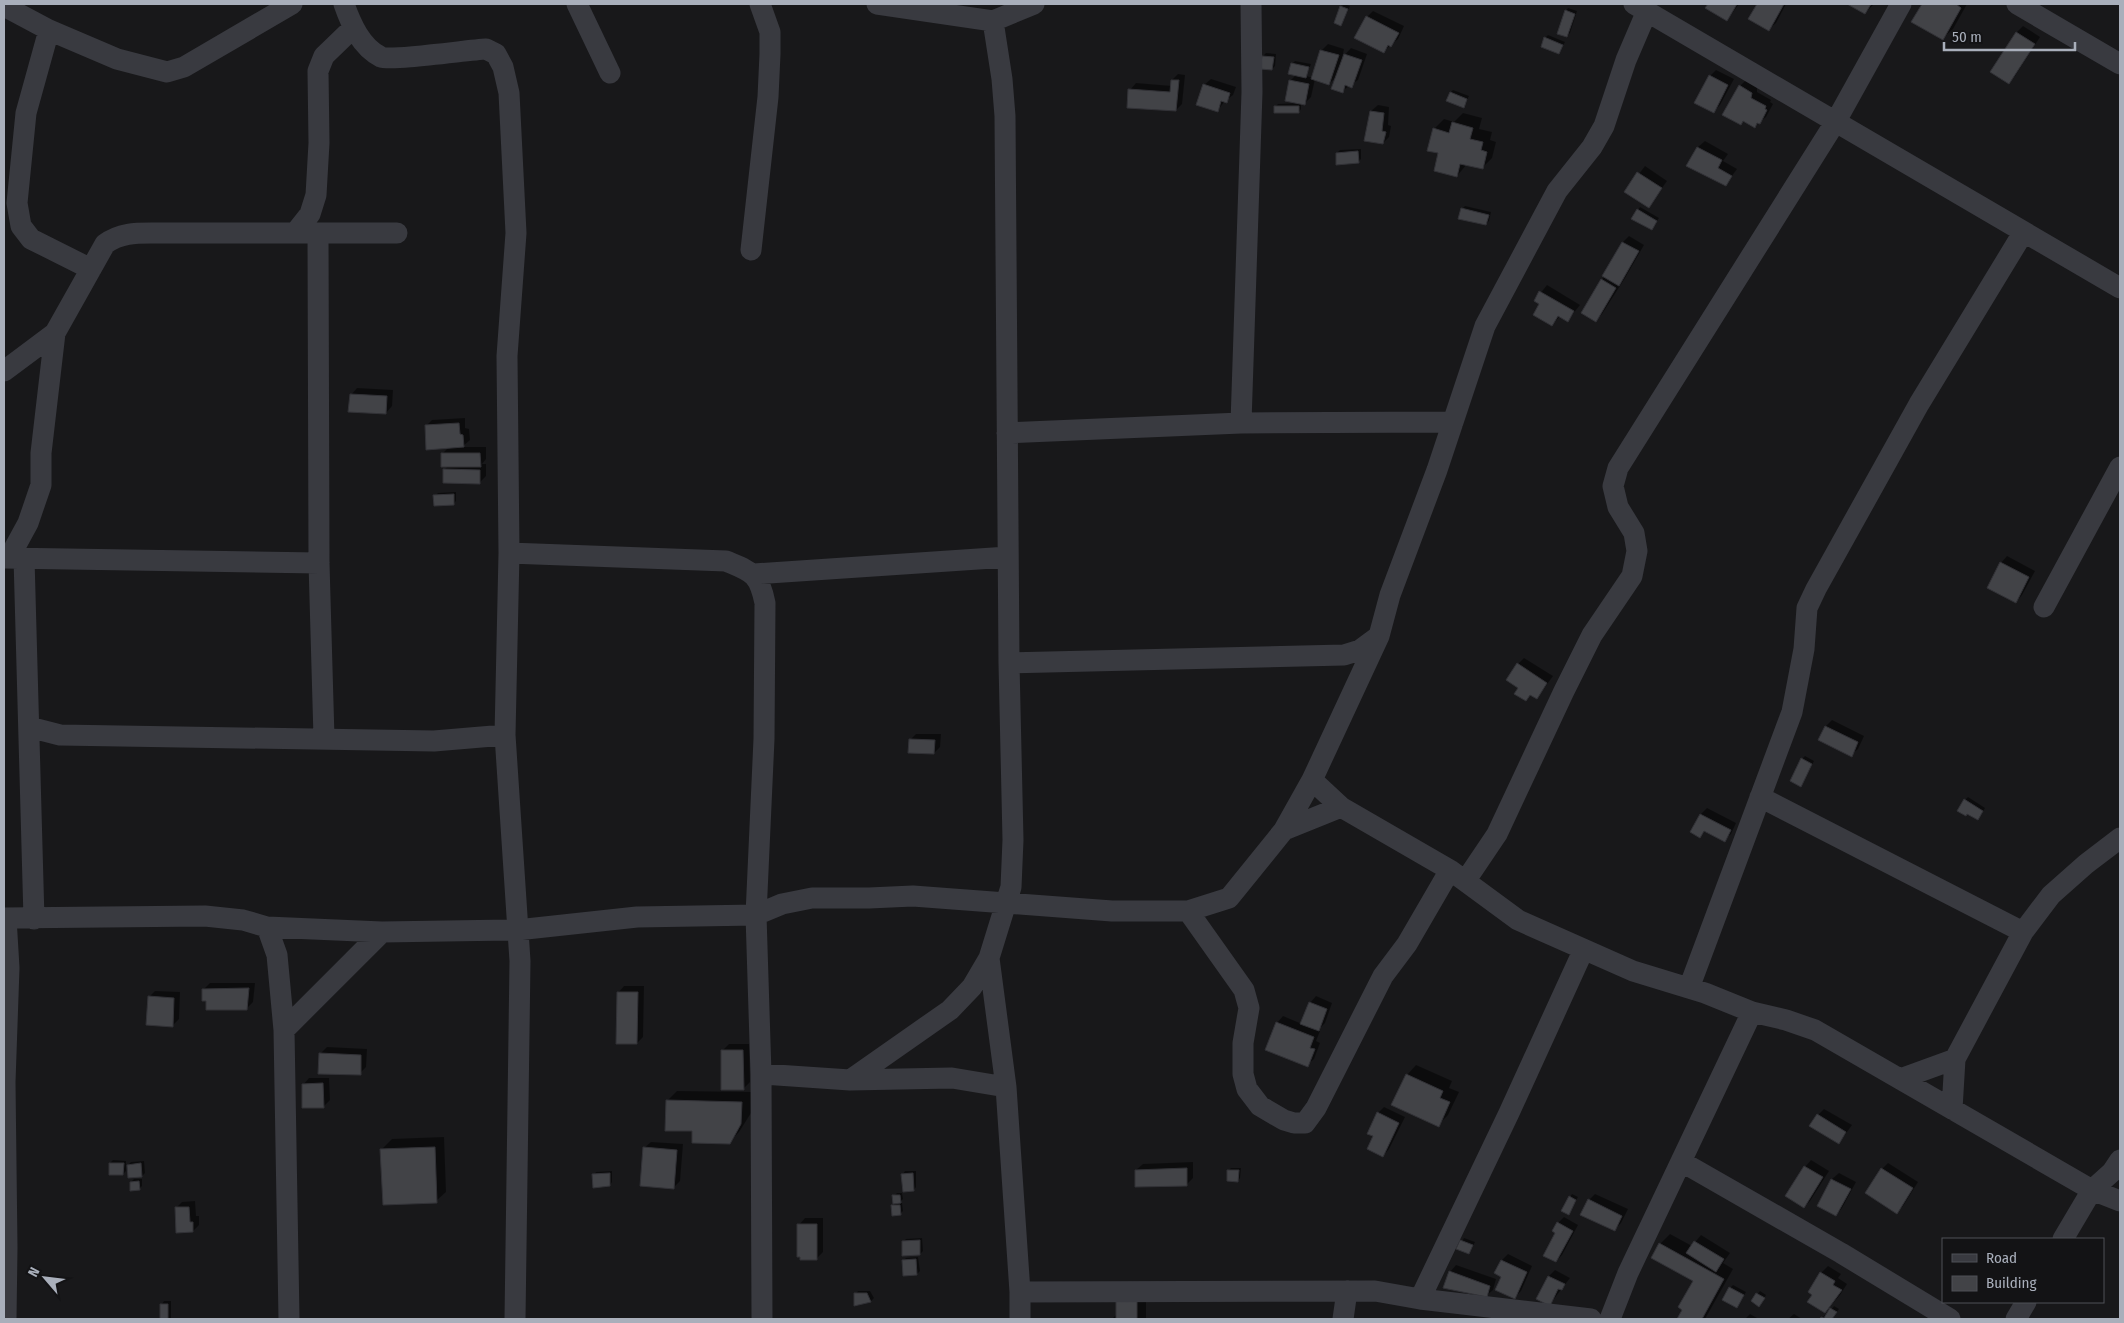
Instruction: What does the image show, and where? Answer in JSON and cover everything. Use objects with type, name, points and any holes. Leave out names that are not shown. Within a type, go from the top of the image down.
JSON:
[{"type":"street","points":[[4,6],[49,30],[117,59],[149,69],[167,72],[184,67],[292,4]]},
{"type":"street","points":[[344,4],[353,28],[371,50],[383,58],[486,49],[496,54],[503,67],[509,93],[516,233],[507,356],[509,553],[505,735],[520,960],[514,1319]]},
{"type":"street","points":[[577,4],[610,74]]},
{"type":"street","points":[[751,250],[768,97],[770,54],[770,32],[760,4]]},
{"type":"street","points":[[877,4],[993,20],[1034,4]]},
{"type":"street","points":[[1241,423],[1252,92],[1251,4]]},
{"type":"street","points":[[1188,911],[1244,990],[1249,1008],[1243,1043],[1243,1074],[1247,1089],[1260,1106],[1284,1120],[1294,1123],[1305,1123],[1316,1108],[1383,976],[1458,875],[1497,834],[1592,635],[1632,576],[1637,551],[1634,533],[1618,507],[1613,486],[1618,468],[1836,121],[1901,4]]},
{"type":"street","points":[[2017,4],[2120,64]]},
{"type":"street","points":[[6,1319],[5,1082],[9,968],[5,918],[205,916],[243,920],[267,927],[382,932],[517,930],[637,917],[756,915],[782,904],[812,898],[913,896],[1112,911],[1188,911],[1229,898],[1284,830],[1312,780],[1360,678],[1379,636],[1390,594],[1437,470],[1485,326],[1557,191],[1592,147],[1604,126],[1626,60],[1640,7],[2023,233],[2120,288]]},
{"type":"street","points":[[850,1080],[950,1010],[972,986],[989,958],[1011,886],[1013,840],[1009,663],[1005,116],[1002,79],[993,20]]},
{"type":"street","points":[[295,233],[310,214],[316,195],[319,143],[318,71],[324,56],[353,28]]},
{"type":"street","points":[[49,30],[26,113],[17,203],[21,226],[32,239],[91,269]]},
{"type":"street","points":[[34,918],[29,727],[12,558],[28,523],[41,485],[41,453],[55,333],[106,244],[115,237],[132,233],[397,233]]},
{"type":"street","points":[[318,233],[319,563],[324,738]]},
{"type":"street","points":[[1689,988],[1792,712],[1804,649],[1807,608],[1919,404],[2023,233]]},
{"type":"street","points":[[4,372],[55,333]]},
{"type":"street","points":[[1007,433],[1241,423],[1453,422]]},
{"type":"street","points":[[2044,607],[2120,467]]},
{"type":"street","points":[[509,553],[726,561],[754,574],[1008,556]]},
{"type":"street","points":[[12,558],[319,563]]},
{"type":"street","points":[[754,574],[762,590],[765,603],[764,739],[756,915],[760,1074],[762,1319]]},
{"type":"street","points":[[1009,663],[1344,655],[1360,650],[1379,636]]},
{"type":"street","points":[[1344,655],[1360,678]]},
{"type":"street","points":[[29,727],[60,735],[434,741],[505,735]]},
{"type":"street","points":[[1312,780],[1341,807],[1458,875],[1518,920],[1633,971],[1689,988],[1752,1012],[1786,1020],[1815,1030],[2092,1190],[2120,1202]]},
{"type":"street","points":[[1760,797],[2024,932]]},
{"type":"street","points":[[1284,830],[1341,807]]},
{"type":"street","points":[[1952,1109],[1955,1060],[2024,932],[2051,895],[2086,864],[2120,838]]},
{"type":"street","points":[[267,927],[277,955],[284,1030],[289,1319]]},
{"type":"street","points":[[284,1030],[382,932]]},
{"type":"street","points":[[1420,1299],[1509,1113],[1583,950]]},
{"type":"street","points":[[989,958],[1006,1087],[1020,1292],[1020,1319]]},
{"type":"street","points":[[1610,1319],[1628,1273],[1752,1012]]},
{"type":"street","points":[[1900,1079],[1955,1060]]},
{"type":"street","points":[[760,1074],[850,1080],[952,1078],[1006,1087]]},
{"type":"street","points":[[2064,1238],[2092,1190],[2112,1172],[2120,1160]]},
{"type":"street","points":[[1682,1162],[1841,1253],[1950,1319]]},
{"type":"street","points":[[1020,1292],[1375,1290],[1420,1299],[1591,1319]]},
{"type":"street","points":[[1343,1319],[1347,1291]]},
{"type":"street","points":[[2016,1319],[2025,1303]]},
{"type":"building","points":[[1708,4],[1737,4],[1727,21],[1705,8]]},
{"type":"building","points":[[1757,4],[1784,4],[1769,31],[1748,19]]},
{"type":"building","points":[[1847,4],[1871,4],[1865,14]]},
{"type":"building","points":[[1922,4],[1956,4],[1961,8],[1943,40],[1911,22]]},
{"type":"building","points":[[1340,6],[1348,9],[1341,26],[1334,23]]},
{"type":"building","points":[[1565,10],[1575,14],[1567,37],[1557,34]]},
{"type":"building","points":[[1366,16],[1399,33],[1391,47],[1388,45],[1384,53],[1354,38]]},
{"type":"building","points":[[2016,32],[2035,44],[2009,84],[1990,72]]},
{"type":"building","points":[[1544,37],[1563,45],[1559,54],[1541,47]]},
{"type":"building","points":[[1320,50],[1339,55],[1329,85],[1311,79]]},
{"type":"building","points":[[1344,54],[1362,60],[1352,88],[1345,85],[1343,93],[1331,89]]},
{"type":"building","points":[[1262,56],[1274,57],[1272,70],[1260,69]]},
{"type":"building","points":[[1291,63],[1309,67],[1306,78],[1288,74]]},
{"type":"building","points":[[1709,75],[1728,85],[1714,113],[1694,103]]},
{"type":"building","points":[[1171,80],[1179,80],[1176,111],[1127,108],[1128,89],[1170,92]]},
{"type":"building","points":[[1289,80],[1309,84],[1305,105],[1285,101]]},
{"type":"building","points":[[1203,84],[1230,93],[1227,103],[1221,101],[1218,112],[1196,105]]},
{"type":"building","points":[[1739,85],[1752,93],[1751,98],[1766,106],[1765,109],[1767,110],[1760,124],[1757,123],[1755,128],[1743,121],[1741,125],[1722,115]]},
{"type":"building","points":[[1450,92],[1467,99],[1464,108],[1446,101]]},
{"type":"building","points":[[1274,106],[1299,106],[1299,113],[1274,113]]},
{"type":"building","points":[[1370,111],[1384,113],[1382,131],[1386,132],[1383,144],[1364,141]]},
{"type":"building","points":[[1452,122],[1473,128],[1470,139],[1483,142],[1481,150],[1487,152],[1483,169],[1460,164],[1457,177],[1434,171],[1438,153],[1427,151],[1433,128],[1449,133]]},
{"type":"building","points":[[1697,147],[1722,160],[1718,168],[1732,176],[1726,186],[1686,166]]},
{"type":"building","points":[[1358,151],[1359,163],[1336,165],[1336,153]]},
{"type":"building","points":[[1637,172],[1662,188],[1649,208],[1624,192]]},
{"type":"building","points":[[1461,208],[1489,215],[1486,225],[1458,219]]},
{"type":"building","points":[[1637,209],[1657,221],[1652,230],[1631,219]]},
{"type":"building","points":[[1622,242],[1639,251],[1619,286],[1602,276]]},
{"type":"building","points":[[1601,279],[1616,288],[1596,322],[1581,313]]},
{"type":"building","points":[[1539,291],[1574,311],[1568,322],[1558,316],[1552,326],[1533,315],[1539,304],[1534,301]]},
{"type":"building","points":[[350,394],[387,396],[386,414],[348,412]]},
{"type":"building","points":[[459,423],[464,447],[426,450],[425,425]]},
{"type":"building","points":[[441,453],[480,453],[481,467],[441,467]]},
{"type":"building","points":[[443,469],[480,470],[480,484],[443,483]]},
{"type":"building","points":[[454,494],[454,505],[434,506],[433,495]]},
{"type":"building","points":[[2000,562],[2029,577],[2016,603],[1987,588]]},
{"type":"building","points":[[1517,663],[1547,683],[1537,699],[1530,695],[1526,701],[1514,694],[1518,688],[1506,680]]},
{"type":"building","points":[[1825,726],[1858,742],[1852,757],[1818,740]]},
{"type":"building","points":[[909,739],[935,740],[934,754],[908,753]]},
{"type":"building","points":[[1801,758],[1812,764],[1801,787],[1790,781]]},
{"type":"building","points":[[1964,799],[1983,811],[1978,820],[1957,811]]},
{"type":"building","points":[[1700,814],[1731,830],[1725,842],[1704,831],[1700,838],[1690,832]]},
{"type":"building","points":[[249,988],[247,1010],[206,1010],[206,1001],[202,1001],[202,989]]},
{"type":"building","points":[[617,992],[638,992],[637,1044],[616,1044]]},
{"type":"building","points":[[148,996],[174,998],[173,1027],[146,1025]]},
{"type":"building","points":[[1309,1002],[1327,1009],[1319,1031],[1300,1024]]},
{"type":"building","points":[[1276,1022],[1314,1037],[1310,1048],[1315,1049],[1308,1067],[1265,1050]]},
{"type":"building","points":[[721,1050],[743,1050],[744,1090],[721,1090]]},
{"type":"building","points":[[319,1053],[361,1055],[361,1075],[318,1074]]},
{"type":"building","points":[[1406,1074],[1443,1091],[1440,1098],[1450,1102],[1439,1127],[1391,1105]]},
{"type":"building","points":[[323,1083],[324,1108],[302,1108],[302,1084]]},
{"type":"building","points":[[666,1100],[742,1102],[741,1124],[730,1144],[692,1143],[692,1131],[665,1131]]},
{"type":"building","points":[[1377,1112],[1399,1123],[1383,1157],[1367,1149],[1373,1136],[1367,1134]]},
{"type":"building","points":[[1817,1114],[1846,1132],[1839,1144],[1809,1126]]},
{"type":"building","points":[[435,1147],[437,1203],[383,1205],[380,1149]]},
{"type":"building","points":[[643,1147],[677,1150],[674,1189],[640,1186]]},
{"type":"building","points":[[109,1163],[124,1163],[123,1175],[109,1175]]},
{"type":"building","points":[[141,1163],[142,1177],[128,1178],[127,1165]]},
{"type":"building","points":[[1804,1166],[1823,1177],[1804,1208],[1785,1196]]},
{"type":"building","points":[[1187,1168],[1187,1186],[1135,1187],[1135,1170]]},
{"type":"building","points":[[1881,1168],[1913,1188],[1897,1214],[1865,1193]]},
{"type":"building","points":[[1227,1170],[1239,1170],[1238,1182],[1227,1181]]},
{"type":"building","points":[[610,1173],[610,1186],[593,1188],[592,1174]]},
{"type":"building","points":[[913,1173],[914,1191],[903,1192],[901,1174]]},
{"type":"building","points":[[1831,1179],[1851,1189],[1836,1216],[1817,1206]]},
{"type":"building","points":[[139,1181],[140,1190],[130,1191],[130,1182]]},
{"type":"building","points":[[892,1195],[900,1195],[901,1203],[893,1204]]},
{"type":"building","points":[[1569,1196],[1576,1200],[1569,1215],[1561,1211]]},
{"type":"building","points":[[1588,1199],[1622,1216],[1615,1231],[1580,1215]]},
{"type":"building","points":[[891,1205],[900,1205],[901,1215],[892,1216]]},
{"type":"building","points":[[175,1207],[189,1207],[190,1222],[193,1222],[193,1232],[176,1233]]},
{"type":"building","points":[[1557,1222],[1573,1231],[1556,1262],[1543,1256],[1555,1233],[1552,1231]]},
{"type":"building","points":[[797,1224],[817,1224],[817,1260],[800,1260],[800,1257],[797,1257]]},
{"type":"building","points":[[920,1240],[920,1255],[902,1256],[902,1241]]},
{"type":"building","points":[[1460,1240],[1473,1245],[1469,1254],[1456,1249]]},
{"type":"building","points":[[1694,1241],[1724,1259],[1716,1272],[1686,1253]]},
{"type":"building","points":[[1659,1243],[1724,1279],[1702,1319],[1677,1319],[1682,1310],[1678,1307],[1693,1281],[1651,1258]]},
{"type":"building","points":[[916,1259],[917,1275],[903,1276],[902,1260]]},
{"type":"building","points":[[1501,1260],[1527,1272],[1515,1299],[1495,1290],[1501,1277],[1494,1273]]},
{"type":"building","points":[[1449,1271],[1490,1286],[1487,1297],[1443,1288]]},
{"type":"building","points":[[1820,1272],[1835,1281],[1833,1285],[1842,1290],[1825,1313],[1807,1302],[1812,1295],[1808,1292]]},
{"type":"building","points":[[1548,1276],[1565,1284],[1562,1290],[1558,1289],[1550,1306],[1536,1299]]},
{"type":"building","points":[[1729,1287],[1744,1295],[1737,1308],[1722,1300]]},
{"type":"building","points":[[854,1293],[867,1293],[871,1302],[854,1306]]},
{"type":"building","points":[[1756,1293],[1765,1298],[1759,1307],[1751,1301]]},
{"type":"building","points":[[1116,1300],[1137,1300],[1137,1319],[1116,1319]]},
{"type":"building","points":[[160,1304],[168,1304],[168,1319],[160,1319]]},
{"type":"building","points":[[1830,1308],[1837,1312],[1832,1319],[1820,1319],[1821,1317],[1824,1318]]}]
